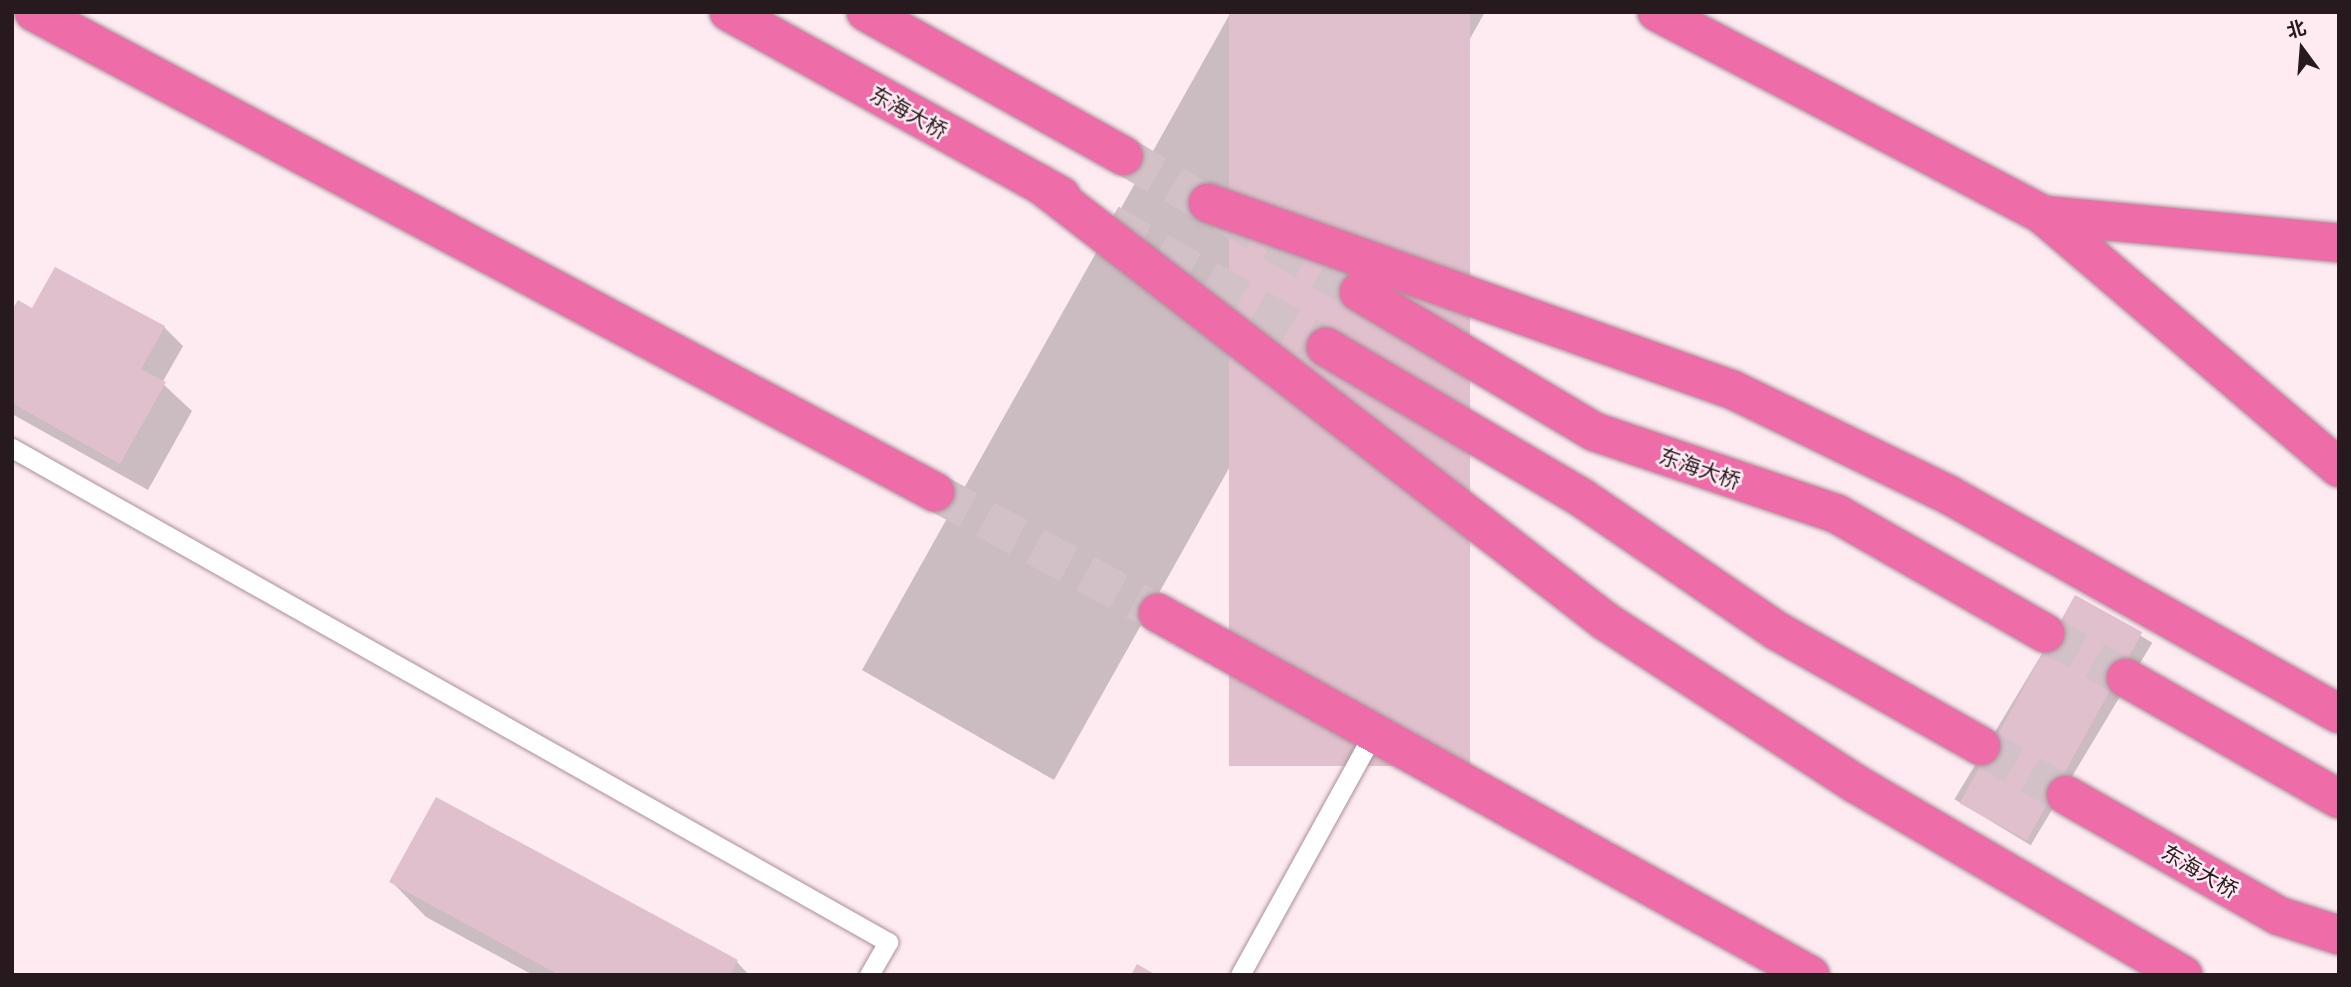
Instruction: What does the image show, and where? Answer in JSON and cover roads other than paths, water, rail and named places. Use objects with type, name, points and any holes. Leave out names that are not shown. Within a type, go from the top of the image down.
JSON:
[{"type":"highway","points":[[34,12],[935,492]]},
{"type":"highway","name":"东海大桥","points":[[729,12],[1089,212]]},
{"type":"highway","points":[[866,12],[1124,156]]},
{"type":"highway","points":[[1657,12],[2043,215],[2339,468]]},
{"type":"highway","points":[[1040,184],[1605,621],[1856,784],[2183,975]]},
{"type":"highway","points":[[1208,203],[1733,390],[1949,495],[2339,714]]},
{"type":"highway","points":[[2043,215],[2339,243]]},
{"type":"highway","name":"东海大桥","points":[[1359,292],[1595,432],[1837,514],[2045,633]]},
{"type":"highway","points":[[1326,347],[1582,498],[1777,631],[1981,746]]},
{"type":"highway","points":[[1158,613],[1810,975]]},
{"type":"highway","points":[[2126,678],[2339,799]]},
{"type":"highway","name":"东海大桥","points":[[2066,795],[2279,916],[2339,935]]},
{"type":"lane","points":[[12,448],[888,942],[869,975]]},
{"type":"lane","points":[[1240,975],[1374,732]]},
{"type":"tunnel","points":[[1124,156],[1359,292]]},
{"type":"tunnel","points":[[1109,223],[1326,347]]},
{"type":"tunnel","points":[[935,492],[1158,613]]},
{"type":"tunnel","points":[[2045,633],[2126,678]]},
{"type":"tunnel","points":[[1981,746],[2066,795]]}]
